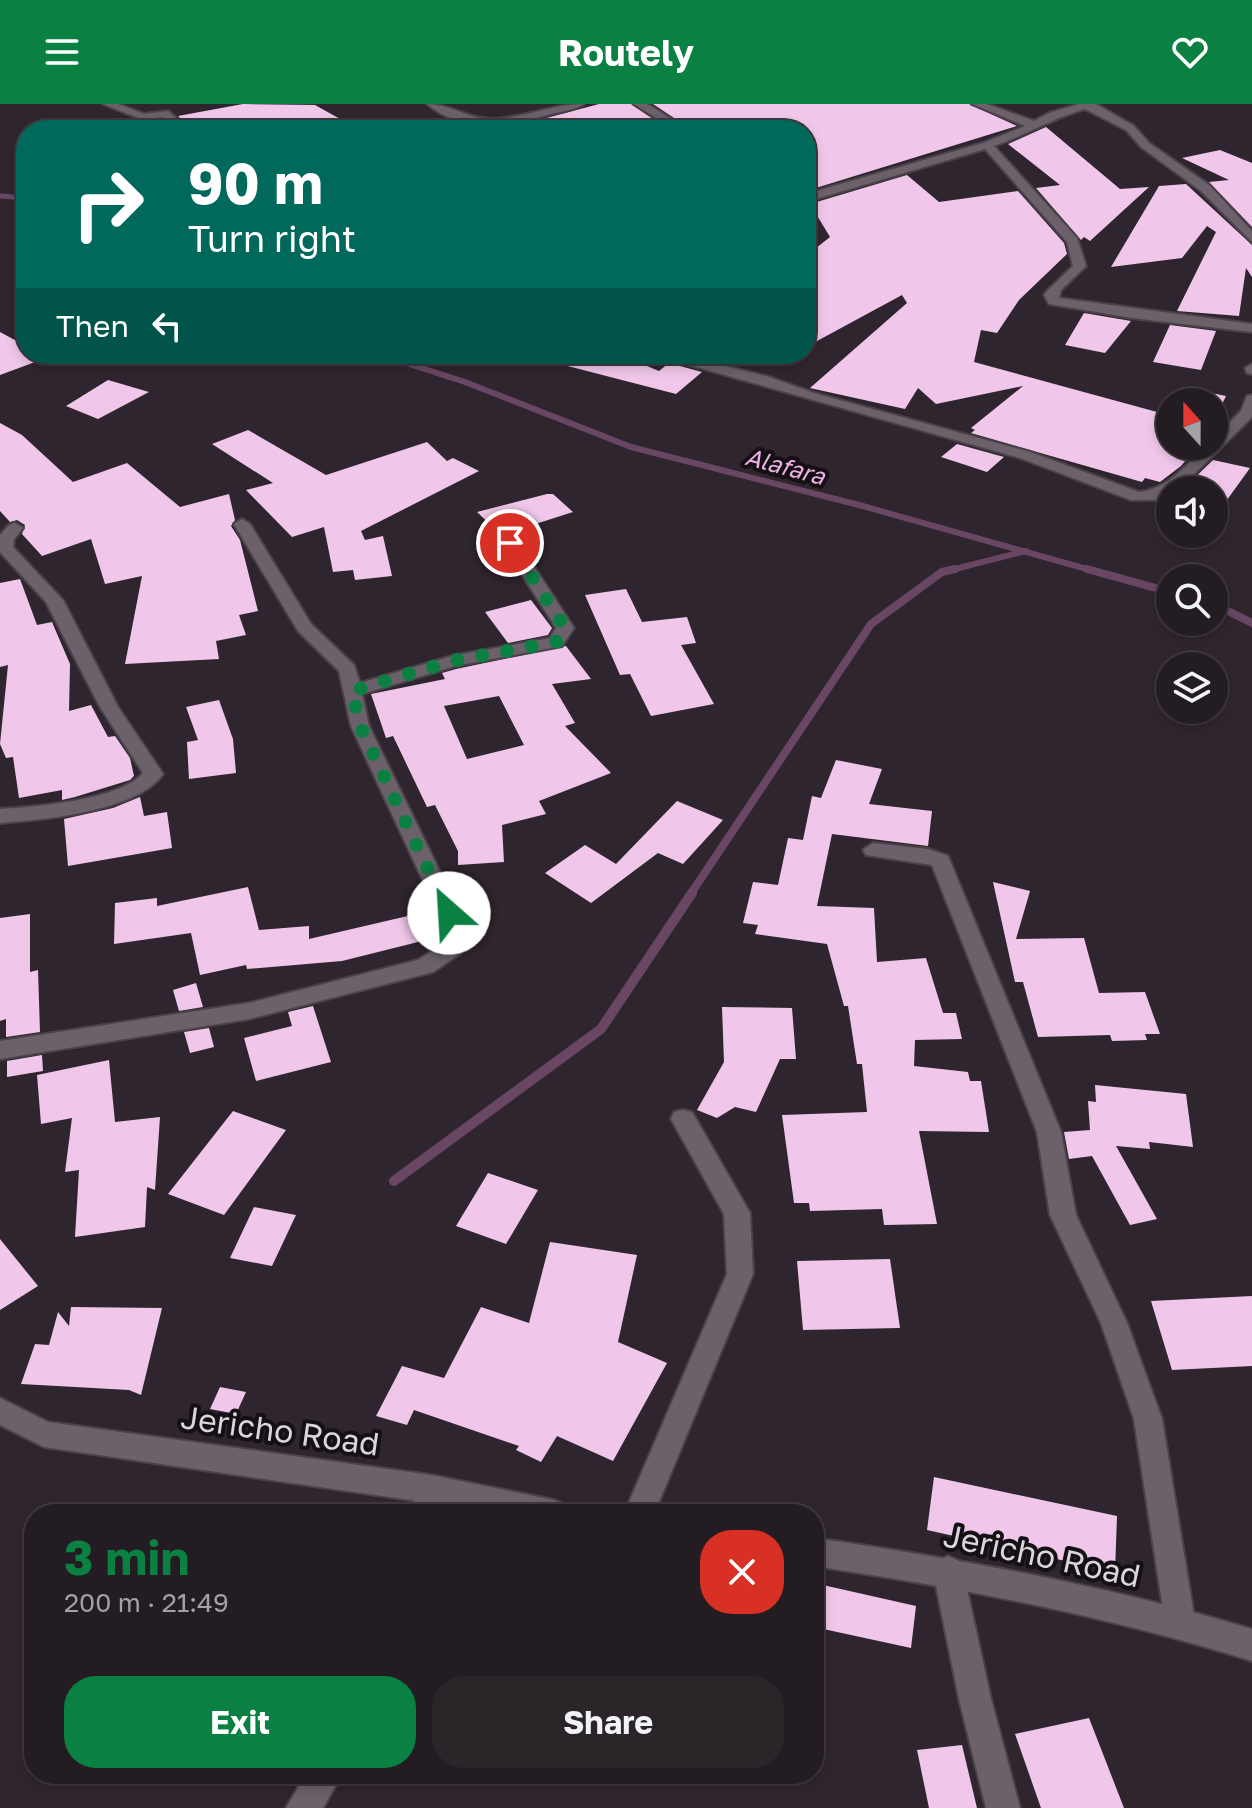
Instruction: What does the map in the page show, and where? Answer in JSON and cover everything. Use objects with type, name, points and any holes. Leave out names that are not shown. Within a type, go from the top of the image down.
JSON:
[{"type":"street","points":[[108,104],[143,117],[164,113],[172,120]]},
{"type":"street","points":[[432,104],[467,120]]},
{"type":"street","points":[[526,120],[579,104]]},
{"type":"street","points":[[639,104],[666,120]]},
{"type":"street","points":[[977,104],[1033,125]]},
{"type":"street","points":[[816,195],[987,145],[1023,132],[1064,111],[1088,104],[1130,128],[1145,145],[1205,188],[1252,238]]},
{"type":"street","points":[[987,145],[1073,241],[1080,266],[1074,276],[1053,290],[1051,295],[1054,301],[1145,316],[1252,328]]},
{"type":"street","points":[[699,364],[1025,455],[1137,497],[1159,495],[1170,489],[1245,425],[1252,399]]},
{"type":"street","points":[[0,1050],[249,1011],[425,966],[453,948],[455,938],[449,913],[360,726],[348,669],[304,627],[242,524]]},
{"type":"street","points":[[0,816],[32,815],[133,791],[150,783],[153,774],[109,707],[54,600],[5,548],[6,538],[15,528]]},
{"type":"street","points":[[352,691],[452,661],[556,642],[565,628],[510,543]]},
{"type":"street","points":[[873,850],[928,856],[941,861],[1027,1073],[1049,1132],[1063,1215],[1114,1323],[1148,1419],[1180,1622]]},
{"type":"street","points":[[643,1504],[740,1274],[737,1213],[683,1119]]},
{"type":"street","name":"Jericho Road","points":[[0,1411],[44,1434],[449,1504]]},
{"type":"street","name":"Jericho Road","points":[[824,1553],[948,1571],[1180,1622],[1252,1645]]},
{"type":"street","points":[[948,1571],[975,1699],[1003,1808]]},
{"type":"street","points":[[303,1808],[319,1784]]},
{"type":"building","points":[[243,104],[315,105],[342,120],[182,120],[178,116]]},
{"type":"building","points":[[599,104],[631,104],[654,120],[539,120]]},
{"type":"building","points":[[653,104],[969,104],[1017,126],[816,188],[816,120],[677,120]]},
{"type":"building","points":[[1046,127],[1120,189],[1149,187],[1090,241],[1084,237],[1081,240],[1036,188],[1060,185],[1008,144]]},
{"type":"building","points":[[1220,150],[1252,163],[1252,227],[1209,182],[1229,180],[1182,158]]},
{"type":"building","points":[[907,175],[939,202],[1018,191],[1064,243],[1067,254],[1019,300],[997,333],[981,330],[974,362],[1156,412],[1156,460],[1186,460],[1168,476],[1156,476],[1156,481],[1145,478],[1142,482],[971,433],[975,430],[971,428],[1023,386],[936,404],[918,388],[905,409],[810,388],[907,303],[902,295],[816,342],[816,248],[830,237],[816,214],[816,202]]},
{"type":"building","points":[[1186,184],[1252,245],[1252,277],[1246,268],[1239,316],[1177,311],[1216,232],[1207,226],[1182,258],[1111,267],[1159,186]]},
{"type":"building","points":[[1084,313],[1131,321],[1105,353],[1065,345]]},
{"type":"building","points":[[1170,325],[1216,331],[1201,370],[1153,362]]},
{"type":"building","points":[[0,332],[16,341],[16,364],[30,364],[0,375]]},
{"type":"building","points":[[560,364],[642,364],[659,371],[673,364],[702,372],[676,394]]},
{"type":"building","points":[[108,380],[149,392],[98,419],[66,406]]},
{"type":"building","points":[[0,423],[22,435],[73,482],[127,463],[180,507],[229,494],[235,520],[231,526],[240,540],[258,611],[239,615],[246,635],[216,641],[219,659],[125,664],[142,576],[105,584],[91,539],[42,556],[22,534],[25,525],[17,520],[10,522],[0,511]]},
{"type":"building","points":[[248,430],[326,475],[427,442],[447,461],[453,458],[479,471],[361,531],[365,540],[383,536],[392,576],[355,580],[353,570],[333,572],[324,527],[292,537],[246,490],[273,483],[212,444]]},
{"type":"building","points":[[957,444],[1004,457],[987,472],[941,457]]},
{"type":"building","points":[[1213,460],[1250,468],[1228,499],[1228,476],[1196,476]]},
{"type":"building","points":[[553,494],[573,512],[501,535],[477,512]]},
{"type":"building","points":[[20,579],[37,625],[52,622],[70,664],[69,711],[91,705],[108,737],[115,736],[130,758],[134,776],[130,780],[62,800],[62,790],[19,798],[13,757],[6,758],[0,744],[8,665],[0,667],[0,583]]},
{"type":"building","points":[[626,589],[642,622],[687,617],[696,643],[681,645],[714,704],[651,716],[630,674],[620,675],[585,595]]},
{"type":"building","points":[[531,600],[552,628],[548,635],[508,643],[485,612]]},
{"type":"building","points":[[566,646],[591,679],[552,684],[575,723],[565,726],[611,773],[539,801],[546,814],[502,825],[504,862],[458,865],[458,851],[435,805],[427,807],[393,736],[386,738],[371,694],[445,679],[442,673]],"holes":[[[499,696],[524,745],[467,759],[444,706]]]},
{"type":"building","points":[[219,700],[233,739],[236,773],[189,779],[187,742],[198,740],[186,707]]},
{"type":"building","points":[[836,760],[882,769],[869,804],[932,811],[928,846],[832,834],[817,906],[874,908],[877,962],[926,958],[943,1013],[956,1013],[962,1039],[915,1040],[914,1066],[968,1072],[970,1081],[981,1081],[989,1132],[919,1131],[937,1224],[884,1225],[882,1209],[810,1211],[809,1203],[794,1203],[782,1115],[867,1112],[862,1064],[857,1064],[848,1006],[844,1006],[827,944],[755,934],[758,925],[743,923],[753,882],[778,885],[788,838],[803,840],[812,796],[821,798]]},
{"type":"building","points":[[140,797],[144,816],[167,812],[172,848],[68,866],[64,819],[113,808]]},
{"type":"building","points":[[677,801],[723,820],[683,864],[658,853],[591,903],[545,873],[585,845],[616,864]]},
{"type":"building","points":[[993,882],[1030,891],[1016,939],[1084,938],[1099,993],[1145,992],[1160,1034],[1145,1034],[1147,1040],[1112,1041],[1110,1035],[1038,1037],[1023,982],[1015,982]]},
{"type":"building","points":[[248,887],[259,930],[309,926],[309,939],[412,915],[422,941],[342,961],[247,969],[246,965],[200,975],[191,933],[114,944],[115,903],[157,898],[157,906]]},
{"type":"building","points":[[30,914],[30,972],[38,970],[40,1032],[6,1037],[6,1019],[0,1021],[0,918]]},
{"type":"building","points":[[196,983],[203,1007],[179,1011],[173,990]]},
{"type":"building","points":[[313,1006],[331,1062],[256,1081],[244,1038],[292,1026],[288,1012]]},
{"type":"building","points":[[722,1007],[792,1008],[796,1059],[780,1059],[756,1112],[735,1107],[717,1118],[697,1110],[724,1062]]},
{"type":"building","points":[[209,1028],[214,1047],[190,1053],[184,1032]]},
{"type":"building","points":[[42,1055],[43,1071],[7,1077],[7,1061]]},
{"type":"building","points":[[109,1060],[115,1122],[160,1117],[155,1190],[147,1187],[145,1227],[75,1237],[79,1170],[65,1172],[72,1118],[41,1124],[37,1075]]},
{"type":"building","points":[[1095,1085],[1186,1094],[1193,1147],[1149,1142],[1150,1149],[1116,1146],[1157,1219],[1130,1225],[1092,1156],[1069,1159],[1064,1132],[1090,1130],[1088,1101],[1096,1102]]},
{"type":"building","points":[[233,1111],[286,1130],[224,1215],[168,1194]]},
{"type":"building","points":[[488,1173],[538,1190],[506,1244],[456,1226]]},
{"type":"building","points":[[254,1207],[296,1215],[272,1266],[230,1258]]},
{"type":"building","points":[[0,1239],[38,1286],[0,1310]]},
{"type":"building","points":[[550,1242],[637,1255],[618,1342],[667,1363],[613,1461],[557,1436],[541,1462],[516,1450],[519,1446],[414,1410],[407,1425],[376,1416],[402,1366],[444,1378],[481,1307],[529,1323]]},
{"type":"building","points":[[890,1259],[900,1328],[803,1330],[797,1261]]},
{"type":"building","points":[[1252,1296],[1252,1366],[1172,1370],[1151,1301]]},
{"type":"building","points":[[71,1307],[162,1308],[141,1395],[129,1390],[21,1384],[35,1344],[49,1345],[58,1312],[69,1326]]},
{"type":"building","points":[[220,1387],[246,1392],[236,1414],[210,1409]]},
{"type":"building","points":[[934,1477],[1117,1516],[1115,1572],[927,1530]]},
{"type":"building","points":[[824,1585],[916,1606],[911,1648],[824,1629]]},
{"type":"building","points":[[1089,1718],[1124,1808],[1041,1808],[1015,1734]]},
{"type":"building","points":[[962,1745],[977,1808],[929,1808],[917,1750]]},
{"type":"waterway","name":"Alafara","points":[[0,196],[16,197]]},
{"type":"waterway","name":"Alafara","points":[[409,364],[465,382],[631,447],[859,505],[1024,551]]},
{"type":"waterway","points":[[954,569],[1024,551]]},
{"type":"waterway","name":"Alafara","points":[[1024,551],[1094,571]]},
{"type":"waterway","points":[[690,895],[871,624],[942,572],[954,569]]},
{"type":"waterway","points":[[947,571],[954,569]]},
{"type":"waterway","name":"Alafara","points":[[1087,569],[1156,588]]},
{"type":"waterway","name":"Alafara","points":[[1228,611],[1252,623]]},
{"type":"waterway","points":[[394,1181],[601,1029],[692,893]]},
{"type":"route","points":[[449,913],[360,726],[352,691],[452,661],[556,642],[565,628],[510,543]]}]
